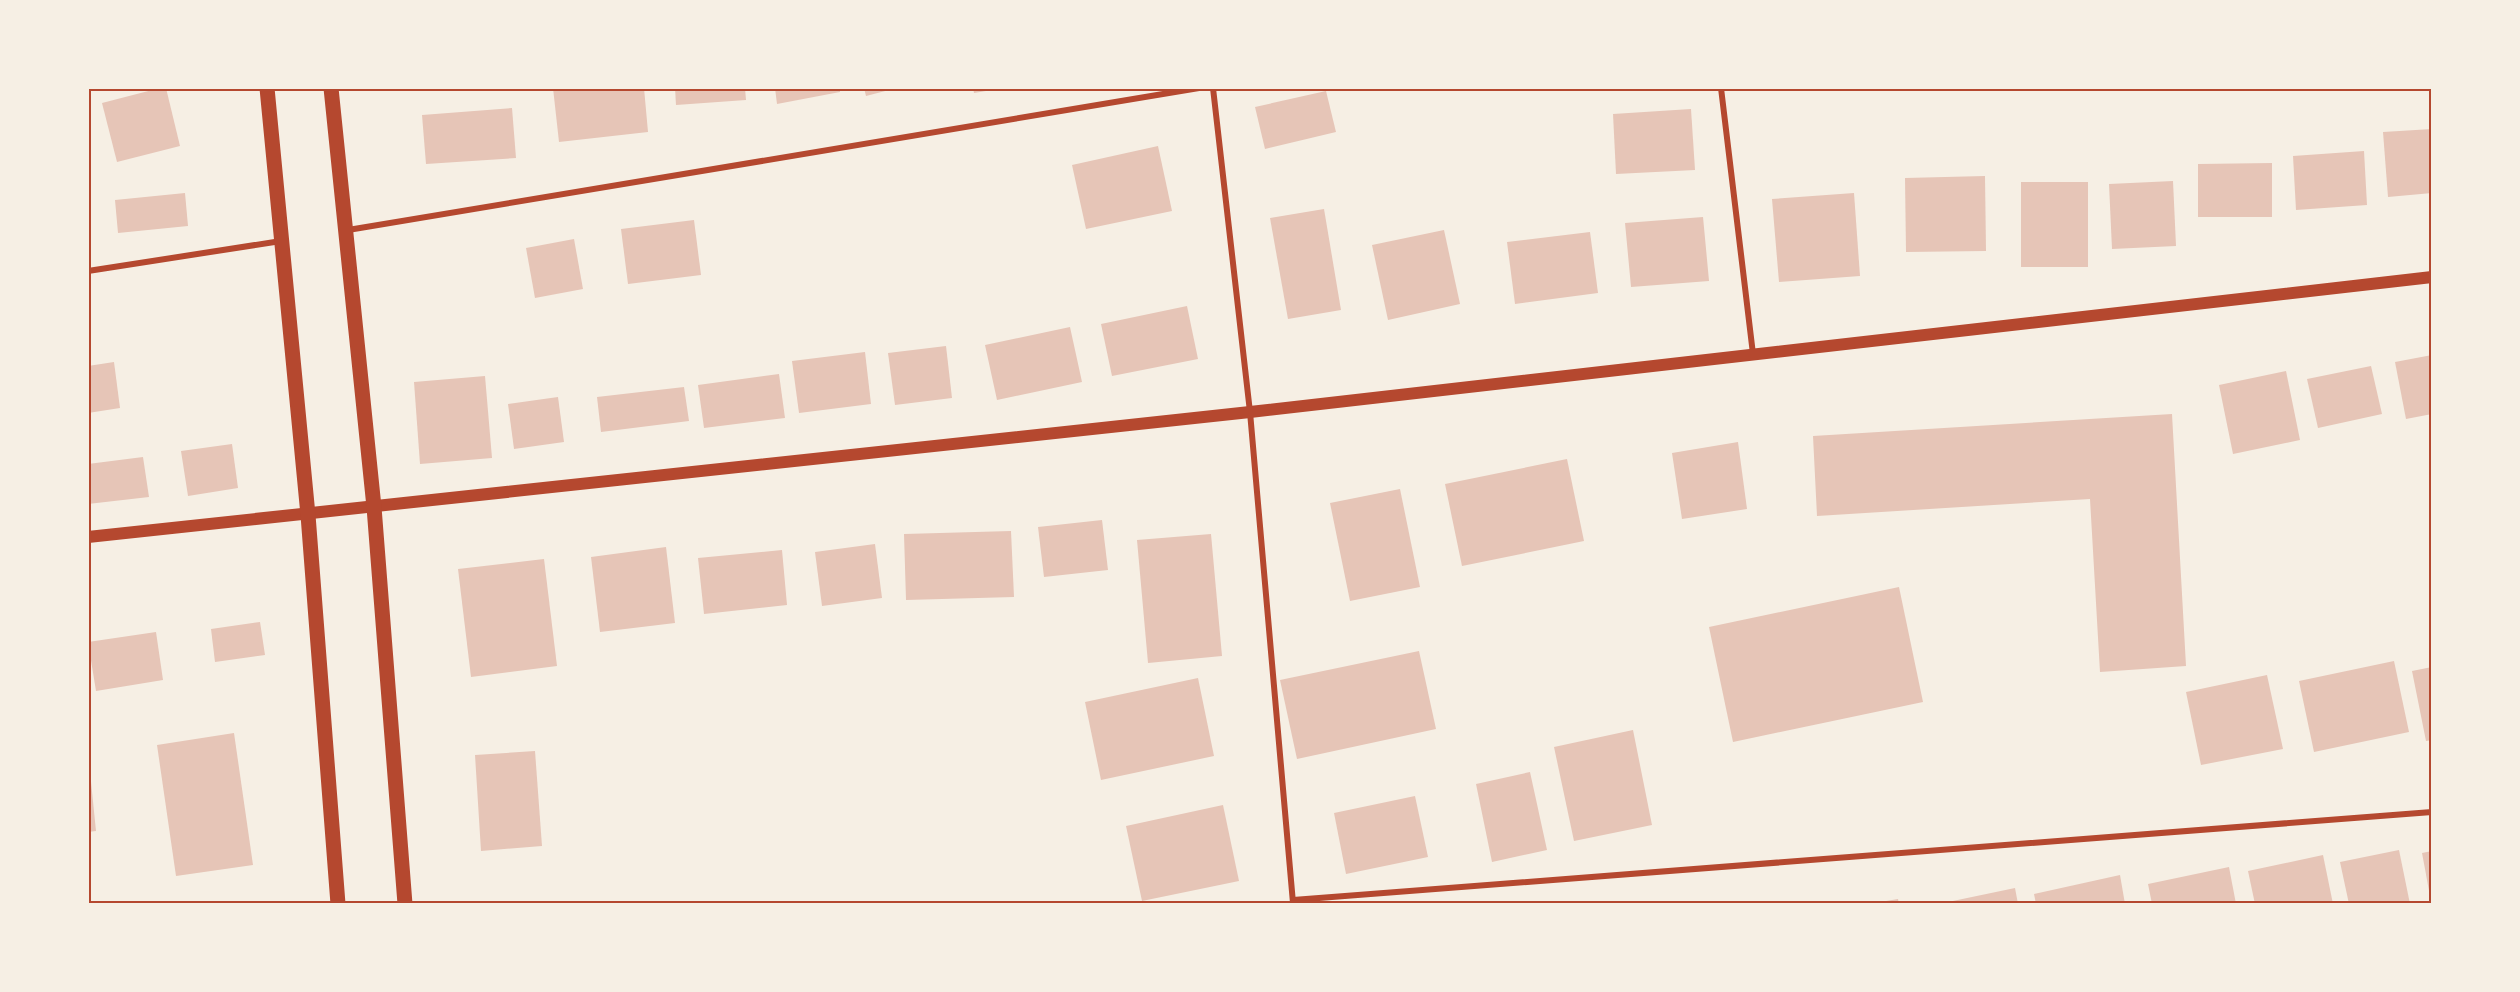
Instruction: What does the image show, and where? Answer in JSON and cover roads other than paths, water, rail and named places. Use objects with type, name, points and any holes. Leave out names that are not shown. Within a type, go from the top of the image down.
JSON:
[{"type":"main road","points":[[267,88],[308,515],[338,903]]},
{"type":"main road","points":[[331,88],[374,507],[405,903]]},
{"type":"main road","points":[[88,537],[1250,412],[2432,277]]},
{"type":"street","points":[[344,231],[1199,88]]},
{"type":"street","points":[[1213,88],[1250,412],[1293,902],[2432,812]]},
{"type":"street","points":[[1721,88],[1753,354]]},
{"type":"street","points":[[88,271],[282,241]]}]
